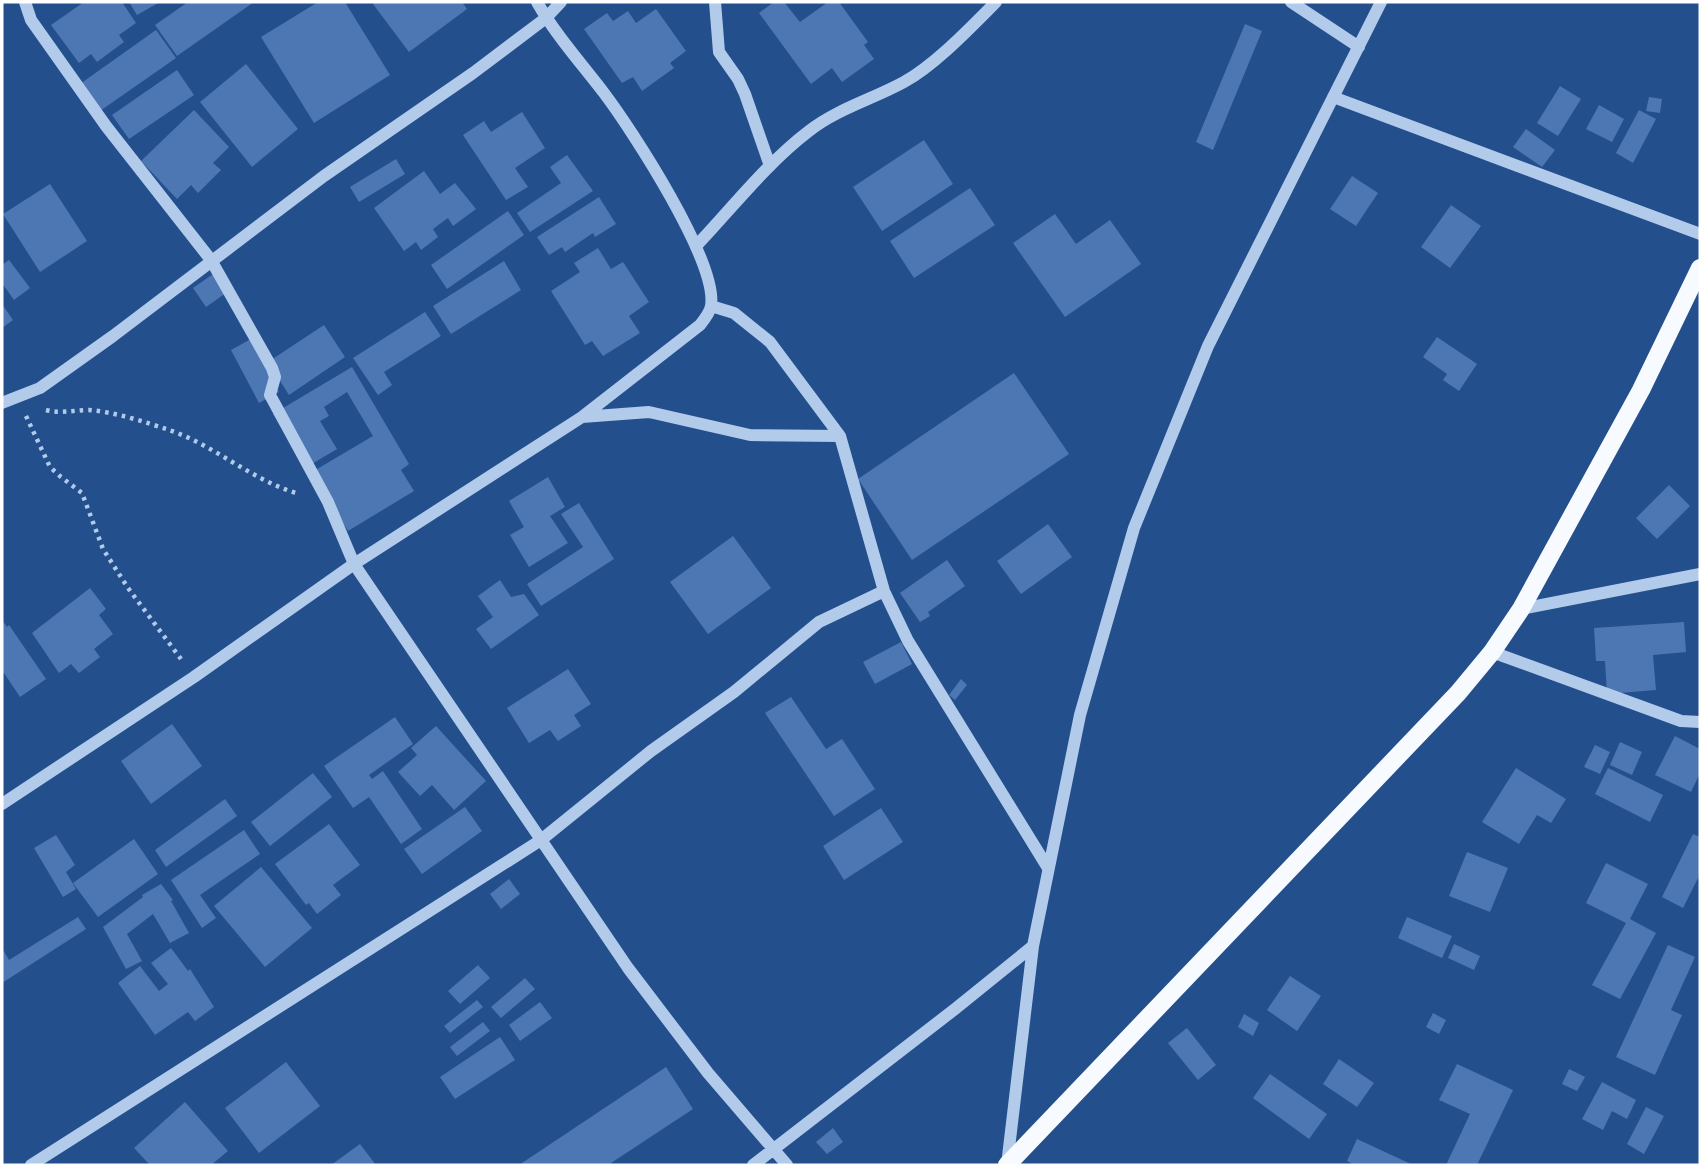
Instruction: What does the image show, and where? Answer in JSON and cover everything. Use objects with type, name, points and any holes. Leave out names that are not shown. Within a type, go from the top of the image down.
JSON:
[{"type":"main road","points":[[1007,1165],[1412,742],[1492,652],[1521,609],[1641,390],[1700,268]]},
{"type":"street","points":[[25,2],[32,20],[106,126],[211,260],[272,368],[275,377],[270,395],[328,502],[354,564],[628,968],[708,1073],[787,1165]]},
{"type":"street","points":[[2,804],[194,677],[354,564],[582,417],[700,324],[711,306],[707,275],[697,246],[661,182],[606,96],[546,18],[537,2]]},
{"type":"street","points":[[2,403],[40,388],[113,336],[324,176],[473,74],[546,18],[561,2]]},
{"type":"street","points":[[715,2],[719,52],[745,94],[770,166]]},
{"type":"street","points":[[697,246],[770,166],[810,130],[907,81],[959,39],[996,2]]},
{"type":"street","points":[[1291,2],[1359,47]]},
{"type":"street","points":[[1007,1165],[1032,946],[1080,715],[1135,528],[1208,346],[1381,2]]},
{"type":"street","points":[[1333,97],[1700,234]]},
{"type":"street","points":[[711,306],[734,313],[769,342],[840,436],[884,590],[908,641],[1048,868]]},
{"type":"street","points":[[582,417],[649,412],[750,435],[840,436]]},
{"type":"street","points":[[1521,609],[1700,573]]},
{"type":"street","points":[[31,1165],[541,840],[651,751],[734,692],[819,622],[884,590]]},
{"type":"street","points":[[1492,652],[1681,721],[1700,722]]},
{"type":"street","points":[[753,1165],[1032,946]]},
{"type":"path","points":[[19,397],[58,413],[94,411],[169,430],[214,451],[225,460],[270,483],[328,502]]},
{"type":"path","points":[[19,397],[50,467],[82,493],[103,549],[128,588],[194,677]]},
{"type":"building","points":[[84,2],[122,2],[136,23],[119,35],[124,42],[97,62],[91,54],[79,63],[51,25]]},
{"type":"building","points":[[129,2],[160,2],[137,15]]},
{"type":"building","points":[[188,2],[254,2],[177,56],[155,25]]},
{"type":"building","points":[[318,2],[345,2],[390,75],[314,123],[261,37]]},
{"type":"building","points":[[462,2],[467,9],[409,52],[373,4]]},
{"type":"building","points":[[774,2],[784,2],[800,22],[828,2],[839,2],[868,42],[864,45],[874,59],[842,82],[832,68],[811,84],[759,13]]},
{"type":"building","points":[[656,9],[686,51],[670,63],[674,68],[642,91],[633,77],[622,83],[584,29],[607,13],[613,21],[628,11],[636,23]]},
{"type":"building","points":[[1245,24],[1262,31],[1213,150],[1196,142]]},
{"type":"building","points":[[156,30],[176,58],[100,111],[80,84]]},
{"type":"building","points":[[246,64],[298,129],[252,167],[200,102]]},
{"type":"building","points":[[177,70],[194,95],[129,139],[112,115]]},
{"type":"building","points":[[1560,86],[1581,99],[1558,136],[1537,123]]},
{"type":"building","points":[[1649,97],[1662,99],[1660,113],[1646,111]]},
{"type":"building","points":[[1599,105],[1624,119],[1612,142],[1586,129]]},
{"type":"building","points":[[194,110],[229,147],[213,163],[221,170],[198,193],[191,185],[177,199],[141,161]]},
{"type":"building","points":[[1639,110],[1656,119],[1633,163],[1616,153]]},
{"type":"building","points":[[522,112],[545,148],[515,168],[528,187],[506,200],[463,135],[484,121],[491,132]]},
{"type":"building","points":[[1526,129],[1555,150],[1542,167],[1513,147]]},
{"type":"building","points":[[924,140],[953,184],[882,231],[853,187]]},
{"type":"building","points":[[567,155],[593,191],[530,232],[517,213],[561,183],[550,167]]},
{"type":"building","points":[[396,159],[405,174],[359,202],[350,187]]},
{"type":"building","points":[[424,171],[440,194],[455,183],[476,209],[453,226],[448,218],[433,229],[438,237],[421,250],[416,242],[404,251],[374,208]]},
{"type":"building","points":[[1352,176],[1378,193],[1356,226],[1330,209]]},
{"type":"building","points":[[50,184],[87,241],[40,272],[3,214]]},
{"type":"building","points":[[970,188],[995,225],[914,278],[890,241]]},
{"type":"building","points":[[599,197],[616,224],[595,237],[593,233],[565,252],[562,247],[549,255],[537,237]]},
{"type":"building","points":[[1451,205],[1481,226],[1450,268],[1421,247]]},
{"type":"building","points":[[508,211],[524,235],[447,289],[431,265]]},
{"type":"building","points":[[1055,214],[1076,244],[1110,220],[1141,264],[1065,317],[1013,243]]},
{"type":"building","points":[[598,248],[611,269],[623,262],[649,302],[629,316],[640,333],[603,356],[592,341],[585,345],[551,291],[580,272],[574,263]]},
{"type":"building","points":[[9,260],[30,288],[14,300],[2,283],[2,265]]},
{"type":"building","points":[[504,261],[521,290],[451,334],[433,306]]},
{"type":"building","points":[[213,274],[226,293],[206,307],[193,288]]},
{"type":"building","points":[[2,304],[13,320],[2,328]]},
{"type":"building","points":[[425,312],[441,336],[384,372],[392,385],[378,395],[353,358]]},
{"type":"building","points":[[324,325],[345,357],[289,395],[268,362]]},
{"type":"building","points":[[1437,337],[1477,364],[1459,391],[1443,380],[1447,374],[1423,357]]},
{"type":"building","points":[[251,339],[279,392],[259,403],[231,350]]},
{"type":"building","points":[[352,367],[409,464],[401,470],[414,491],[348,531],[312,472],[373,436],[347,392],[324,407],[329,416],[320,421],[337,449],[305,468],[273,414]]},
{"type":"building","points":[[1014,373],[1069,454],[912,560],[858,479]]},
{"type":"building","points":[[548,477],[565,507],[550,516],[568,543],[529,567],[510,535],[524,527],[509,501]]},
{"type":"building","points":[[1669,485],[1690,506],[1657,539],[1636,518]]},
{"type":"building","points":[[579,503],[614,559],[541,606],[527,584],[583,547],[561,514]]},
{"type":"building","points":[[1048,524],[1072,557],[1021,594],[997,561]]},
{"type":"building","points":[[733,536],[771,588],[708,634],[670,582]]},
{"type":"building","points":[[947,560],[965,586],[928,612],[930,616],[920,622],[900,593]]},
{"type":"building","points":[[500,580],[511,597],[524,594],[539,615],[491,649],[476,629],[493,617],[478,596]]},
{"type":"building","points":[[90,588],[106,609],[99,615],[113,634],[94,649],[100,657],[79,673],[71,664],[59,673],[32,633]]},
{"type":"building","points":[[2,620],[7,627],[9,625],[46,679],[20,697],[4,673],[2,674]]},
{"type":"building","points":[[1684,622],[1686,652],[1653,655],[1656,690],[1607,694],[1605,661],[1596,661],[1594,628]]},
{"type":"building","points":[[901,642],[912,664],[875,684],[863,662]]},
{"type":"building","points":[[568,669],[591,704],[574,715],[581,726],[558,741],[550,730],[529,743],[507,708]]},
{"type":"building","points":[[961,679],[967,685],[955,700],[949,695]]},
{"type":"building","points":[[791,697],[826,749],[842,739],[875,789],[834,816],[765,713]]},
{"type":"building","points":[[395,717],[413,744],[369,775],[372,779],[383,771],[422,829],[401,844],[369,797],[353,808],[324,766]]},
{"type":"building","points":[[172,724],[202,766],[151,804],[121,761]]},
{"type":"building","points":[[436,726],[486,781],[454,810],[432,785],[420,796],[398,772],[417,755],[411,748]]},
{"type":"building","points":[[1675,736],[1700,749],[1700,773],[1691,792],[1655,775]]},
{"type":"building","points":[[1620,742],[1642,752],[1632,775],[1610,765]]},
{"type":"building","points":[[1595,745],[1610,752],[1600,774],[1584,767]]},
{"type":"building","points":[[1516,768],[1566,799],[1551,823],[1537,815],[1519,844],[1482,822]]},
{"type":"building","points":[[1608,768],[1663,795],[1650,822],[1595,794]]},
{"type":"building","points":[[313,773],[332,797],[270,846],[251,822]]},
{"type":"building","points":[[225,799],[237,816],[166,867],[155,850]]},
{"type":"building","points":[[465,807],[482,831],[422,874],[404,849]]},
{"type":"building","points":[[881,808],[903,842],[844,880],[823,846]]},
{"type":"building","points":[[329,824],[360,865],[333,885],[341,895],[317,914],[309,903],[306,905],[275,864]]},
{"type":"building","points":[[244,830],[260,854],[200,895],[216,918],[202,928],[171,880]]},
{"type":"building","points":[[1693,834],[1700,837],[1700,874],[1683,908],[1662,897]]},
{"type":"building","points":[[56,835],[75,865],[66,872],[76,889],[63,897],[34,848]]},
{"type":"building","points":[[134,839],[158,874],[98,917],[73,883]]},
{"type":"building","points":[[1467,852],[1508,868],[1490,912],[1449,896]]},
{"type":"building","points":[[1606,863],[1648,884],[1630,919],[1656,933],[1620,999],[1592,985],[1626,923],[1586,903]]},
{"type":"building","points":[[261,867],[312,928],[265,967],[214,906]]},
{"type":"building","points":[[509,879],[520,894],[501,909],[490,894]]},
{"type":"building","points":[[161,884],[173,900],[171,901],[189,933],[170,943],[153,914],[127,934],[142,961],[126,969],[103,927],[143,897],[142,895]]},
{"type":"building","points":[[78,917],[86,929],[2,983],[2,948],[9,960]]},
{"type":"building","points":[[1407,917],[1452,936],[1442,958],[1398,938]]},
{"type":"building","points":[[1454,944],[1480,956],[1474,970],[1448,958]]},
{"type":"building","points":[[1668,945],[1695,957],[1671,1010],[1682,1015],[1655,1075],[1616,1057]]},
{"type":"building","points":[[171,948],[188,971],[190,969],[214,1007],[195,1021],[188,1012],[155,1035],[118,983],[140,966],[159,991],[168,984],[151,963]]},
{"type":"building","points":[[478,965],[490,978],[460,1004],[448,991]]},
{"type":"building","points":[[1290,976],[1321,996],[1297,1031],[1267,1010]]},
{"type":"building","points":[[525,978],[535,989],[501,1018],[491,1007]]},
{"type":"building","points":[[477,1000],[483,1007],[450,1033],[444,1026]]},
{"type":"building","points":[[540,1002],[552,1018],[520,1041],[509,1025]]},
{"type":"building","points":[[1433,1013],[1446,1020],[1439,1034],[1426,1027]]},
{"type":"building","points":[[1244,1014],[1259,1023],[1253,1036],[1238,1027]]},
{"type":"building","points":[[483,1022],[490,1031],[457,1056],[450,1047]]},
{"type":"building","points":[[1187,1028],[1216,1065],[1198,1080],[1168,1043]]},
{"type":"building","points":[[500,1037],[515,1060],[455,1099],[440,1077]]},
{"type":"building","points":[[1339,1059],[1374,1083],[1357,1107],[1323,1084]]},
{"type":"building","points":[[286,1062],[320,1106],[259,1153],[225,1108]]},
{"type":"building","points":[[1457,1064],[1513,1090],[1477,1165],[1446,1165],[1470,1114],[1439,1100]]},
{"type":"building","points":[[666,1067],[693,1109],[608,1165],[519,1165]]},
{"type":"building","points":[[1569,1069],[1585,1077],[1577,1091],[1562,1084]]},
{"type":"building","points":[[1270,1074],[1327,1114],[1309,1139],[1253,1098]]},
{"type":"building","points":[[1602,1082],[1636,1100],[1627,1119],[1612,1111],[1603,1130],[1582,1119]]},
{"type":"building","points":[[185,1102],[228,1151],[211,1165],[150,1165],[134,1148]]},
{"type":"building","points":[[1646,1107],[1664,1116],[1644,1154],[1627,1144]]},
{"type":"building","points":[[833,1128],[843,1142],[827,1154],[816,1142]]},
{"type":"building","points":[[1357,1139],[1413,1165],[1355,1165],[1347,1161]]},
{"type":"building","points":[[360,1144],[376,1165],[331,1165]]}]
